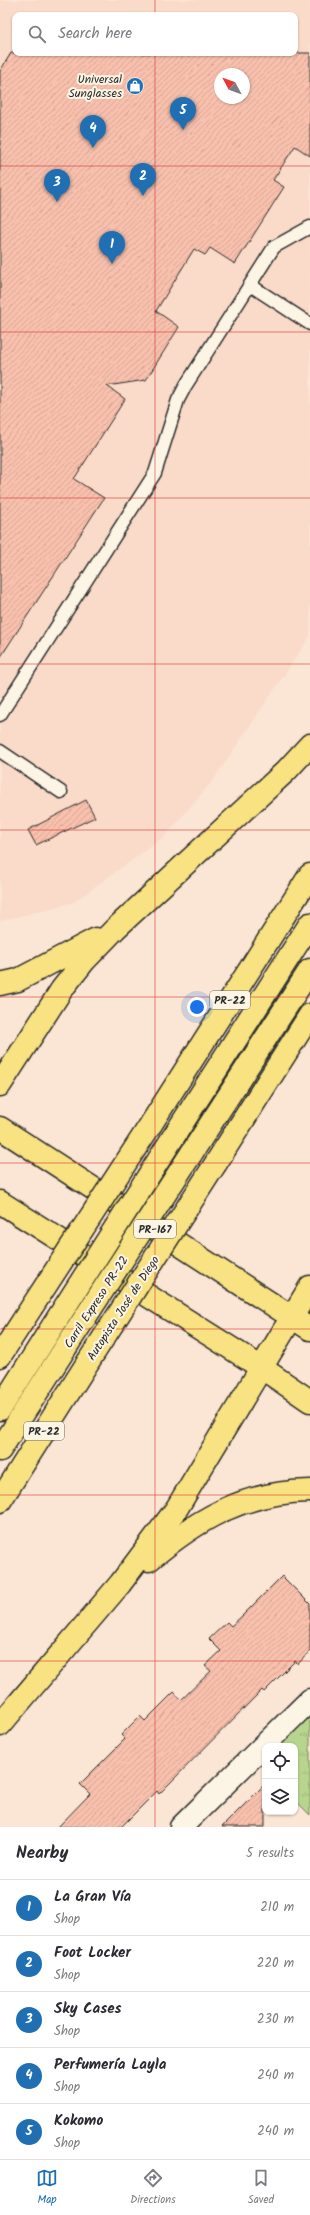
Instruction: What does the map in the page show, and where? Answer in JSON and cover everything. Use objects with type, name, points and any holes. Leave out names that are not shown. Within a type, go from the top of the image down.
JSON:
[{"type":"main road","points":[[0,1085],[62,989],[115,929],[286,771],[310,745]]},
{"type":"main road","name":"PR-22","points":[[0,1356],[151,1124],[310,875]]},
{"type":"main road","name":"Carril Expreso PR-22","points":[[0,1409],[310,924]]},
{"type":"main road","points":[[0,984],[18,980],[115,929]]},
{"type":"main road","name":"Carril Expreso PR-22","points":[[0,1450],[310,970]]},
{"type":"main road","name":"Autopista José de Diego","points":[[0,1501],[310,1015]]},
{"type":"main road","name":"PR-167","points":[[0,1128],[310,1330]]},
{"type":"main road","points":[[0,1202],[262,1368],[310,1401]]},
{"type":"main road","points":[[0,1725],[120,1584],[177,1508],[310,1287]]},
{"type":"main road","points":[[120,1584],[180,1534],[212,1514],[255,1499],[291,1491],[310,1491]]},
{"type":"street","points":[[181,1827],[310,1700]]},
{"type":"lane","points":[[0,715],[156,473],[178,400],[274,246],[310,227]]},
{"type":"lane","points":[[250,285],[310,324]]},
{"type":"lane","points":[[0,751],[61,792]]},
{"type":"shaded area","points":[[0,0],[310,0],[310,636],[214,779],[165,836],[74,902],[0,921]]},
{"type":"green space","points":[[310,1710],[310,1815],[298,1803],[298,1743],[279,1743]]},
{"type":"building","points":[[11,53],[12,56],[298,56],[298,53],[310,53],[310,156],[295,146],[273,180],[284,187],[235,264],[210,248],[205,255],[194,249],[156,311],[179,327],[146,380],[107,386],[125,399],[74,479],[104,498],[0,658],[0,71]]},
{"type":"building","points":[[86,800],[95,817],[36,845],[28,830]]},
{"type":"building","points":[[282,1576],[310,1604],[310,1651],[298,1664],[295,1661],[264,1692],[262,1690],[159,1794],[157,1791],[121,1827],[58,1827],[90,1794],[80,1784],[125,1739],[121,1735],[140,1716],[145,1721],[174,1692],[181,1700],[211,1671],[205,1666],[221,1651],[209,1639],[227,1622],[231,1626]]},
{"type":"building","points":[[262,1787],[262,1815],[265,1815],[265,1827],[222,1827]]},
{"type":"place","name":"Universal Sunglasses","points":[[135,86]]},
{"type":"place","name":"Kokomo","points":[[183,130]]},
{"type":"place","name":"Perfumería Layla","points":[[93,148]]},
{"type":"place","name":"Foot Locker","points":[[143,196]]},
{"type":"place","name":"Sky Cases","points":[[57,202]]},
{"type":"place","name":"La Gran Vía","points":[[112,264]]}]
